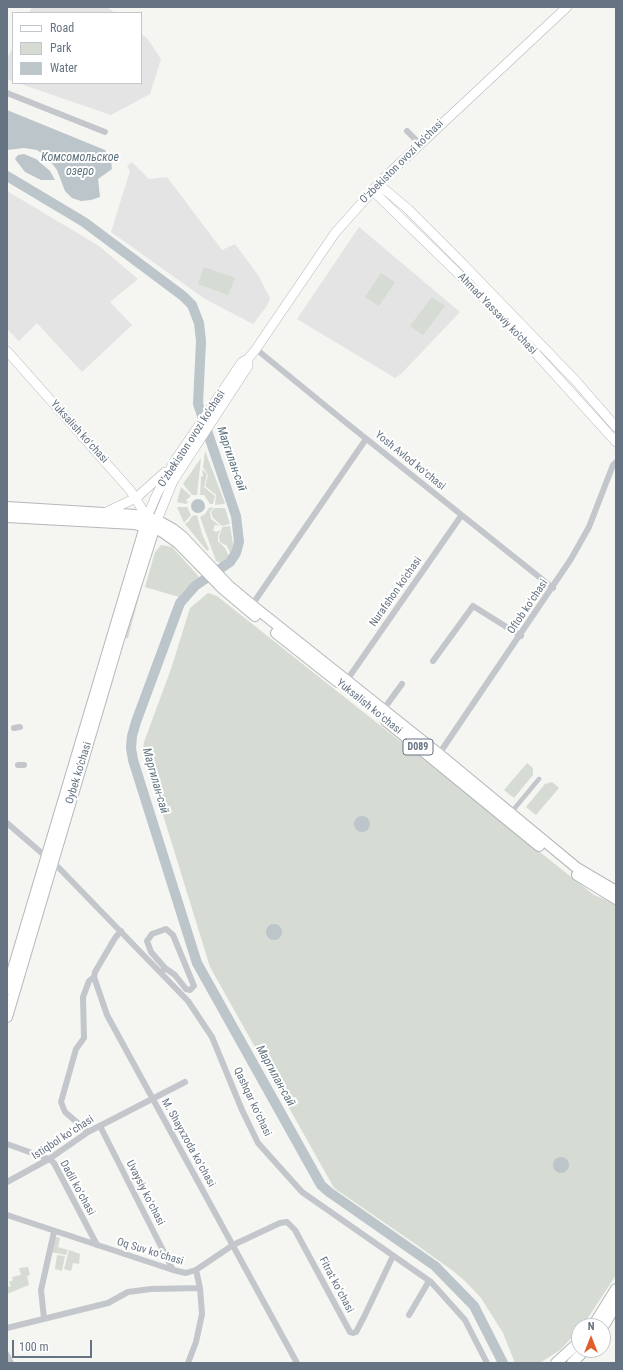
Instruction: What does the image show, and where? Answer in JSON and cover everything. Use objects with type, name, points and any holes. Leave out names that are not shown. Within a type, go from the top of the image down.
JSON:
[{"type":"main road","name":"O'zbekiston ovozi ko'chasi","points":[[151,523],[157,494],[174,462],[201,424],[212,414],[248,366],[248,359],[335,233],[375,187],[567,7]]},
{"type":"main road","name":"Ahmad Yassaviy ko'chasi","points":[[375,187],[408,209],[575,380],[616,427]]},
{"type":"main road","name":"Ahmad Yassaviy ko'chasi","points":[[375,187],[502,316],[616,442]]},
{"type":"main road","name":"Yuksalish koʻchasi","points":[[7,351],[136,498],[151,523],[178,543],[225,587],[577,868],[616,891]]},
{"type":"main road","name":"O'zbekiston ovozi ko'chasi","points":[[151,523],[173,481],[202,436],[212,414]]},
{"type":"main road","points":[[104,512],[136,498],[174,462]]},
{"type":"main road","points":[[7,507],[104,512],[151,523]]},
{"type":"main road","points":[[7,517],[151,523]]},
{"type":"main road","name":"Oybek ko‘chasi","points":[[7,989],[49,859],[151,523]]},
{"type":"main road","name":"Yuksalish koʻchasi","points":[[225,587],[252,605],[347,680],[574,873],[616,900]]},
{"type":"main road","name":"Oybek ko‘chasi","points":[[7,1017],[49,859]]},
{"type":"main road","points":[[598,1318],[616,1289]]},
{"type":"main road","points":[[609,1318],[616,1306]]},
{"type":"main road","points":[[560,1362],[571,1350]]},
{"type":"street","points":[[7,93],[105,132]]},
{"type":"street","points":[[407,131],[420,144]]},
{"type":"street","name":"Yosh Avlod koʻchasi","points":[[256,349],[552,588]]},
{"type":"street","points":[[252,605],[366,439]]},
{"type":"street","name":"Oftob koʻchasi","points":[[437,757],[572,560],[589,527],[613,465],[616,462]]},
{"type":"street","points":[[303,516],[310,520]]},
{"type":"street","name":"Nurafshon ko'chasi","points":[[347,680],[461,516]]},
{"type":"street","points":[[433,661],[473,606],[521,636]]},
{"type":"street","points":[[383,710],[402,684]]},
{"type":"street","points":[[514,809],[539,779]]},
{"type":"street","name":"Qashqar koʻchasi","points":[[7,823],[49,859],[163,971],[188,1001],[212,1037],[242,1110],[258,1142],[302,1192],[429,1281],[465,1320],[487,1363]]},
{"type":"street","points":[[166,929],[173,935],[194,986],[190,990],[186,989],[175,974],[163,971],[151,952],[148,941],[152,934],[166,929]]},
{"type":"street","points":[[88,1132],[65,1112],[61,1102],[76,1049],[84,1038],[83,997],[89,981],[94,977],[95,972],[115,938],[121,931]]},
{"type":"street","name":"M. Shayxzoda koʻchasi","points":[[94,977],[107,1016],[297,1363]]},
{"type":"street","name":"Istiqbol koʻchasi","points":[[7,1182],[49,1160],[88,1132],[186,1082]]},
{"type":"street","name":"Uvaysiy koʻchasi","points":[[100,1126],[173,1270]]},
{"type":"street","name":"Dadil koʻchasi","points":[[7,1144],[54,1163],[97,1245]]},
{"type":"street","name":"Oq Suv koʻchasi","points":[[7,1215],[54,1232],[173,1270],[186,1273],[196,1270],[200,1288],[202,1314],[200,1328],[188,1363]]},
{"type":"street","name":"Fitrat koʻchasi","points":[[233,1246],[280,1223],[287,1222],[295,1230],[350,1332],[353,1333],[356,1332],[364,1317],[393,1256]]},
{"type":"street","points":[[44,1318],[41,1290],[54,1232]]},
{"type":"street","points":[[196,1270],[233,1246]]},
{"type":"street","points":[[409,1315],[429,1281]]},
{"type":"street","points":[[7,1328],[108,1303],[128,1292],[151,1289],[200,1288]]},
{"type":"street","points":[[7,1355],[11,1363]]},
{"type":"shaded area","points":[[32,7],[107,7],[114,12],[30,12]]},
{"type":"shaded area","points":[[142,35],[147,38],[161,59],[150,94],[111,115],[21,84],[142,84]]},
{"type":"shaded area","points":[[12,49],[12,81],[7,79],[7,59]]},
{"type":"shaded area","points":[[132,162],[149,179],[167,177],[222,250],[235,244],[258,275],[270,298],[267,306],[253,324],[205,299],[111,232],[130,171],[127,166]]},
{"type":"shaded area","points":[[7,191],[99,246],[138,279],[110,302],[132,325],[82,372],[37,323],[19,341],[7,329]]},
{"type":"shaded area","points":[[359,227],[460,312],[401,374],[395,378],[297,319]]},
{"type":"green space","points":[[204,267],[235,278],[228,295],[198,284]]},
{"type":"green space","points":[[381,273],[395,282],[379,306],[365,297]]},
{"type":"green space","points":[[432,297],[445,306],[423,335],[410,326]]},
{"type":"green space","points":[[205,451],[225,503],[224,504],[215,505],[216,495],[205,486],[208,475],[203,467]]},
{"type":"green space","points":[[201,458],[197,495],[192,495],[183,484]]},
{"type":"green space","points":[[202,469],[207,474],[204,487],[215,496],[213,504],[210,504],[204,495],[200,495],[201,477],[203,476]]},
{"type":"green space","points":[[181,487],[191,496],[186,500],[188,502],[186,504],[177,502]]},
{"type":"green space","points":[[177,507],[187,507],[191,515],[184,523]]},
{"type":"green space","points":[[213,507],[210,512],[211,519],[220,526],[215,525],[213,530],[216,532],[220,530],[218,541],[225,548],[229,556],[221,563],[216,561],[200,517],[205,514],[209,508]]},
{"type":"green space","points":[[214,508],[225,508],[230,524],[222,526],[213,518],[211,512]]},
{"type":"green space","points":[[197,515],[202,534],[209,549],[207,551],[185,524],[192,516]]},
{"type":"green space","points":[[230,526],[233,544],[231,555],[227,546],[220,542],[219,537],[222,527]]},
{"type":"green space","points":[[161,545],[172,547],[200,578],[185,589],[179,597],[145,587],[155,552]]},
{"type":"green space","points":[[150,555],[128,638],[125,638],[124,637]]},
{"type":"green space","points":[[208,593],[217,596],[594,895],[616,904],[616,1275],[588,1318],[571,1318],[571,1338],[560,1350],[540,1363],[515,1363],[503,1333],[481,1298],[466,1282],[414,1243],[334,1188],[210,967],[143,750],[144,742],[171,669],[190,608]]},
{"type":"green space","points":[[527,763],[533,768],[533,775],[514,798],[504,790]]},
{"type":"green space","points":[[552,782],[559,788],[536,815],[526,807],[545,784]]},
{"type":"green space","points":[[54,1236],[60,1238],[58,1247],[68,1250],[66,1255],[50,1252]]},
{"type":"green space","points":[[69,1250],[80,1254],[79,1264],[73,1263],[71,1271],[64,1269]]},
{"type":"green space","points":[[57,1255],[65,1256],[62,1271],[55,1269]]},
{"type":"green space","points":[[28,1267],[30,1275],[27,1276],[29,1285],[7,1294],[7,1286],[11,1287],[9,1282],[13,1280],[12,1277],[21,1275],[19,1268]]},
{"type":"water","name":"Комсомольское озеро","points":[[7,110],[105,150],[111,160],[112,169],[98,179],[100,197],[81,201],[72,198],[65,191],[57,170],[47,157],[37,150],[24,148],[7,150]]},
{"type":"water","points":[[24,154],[36,159],[50,171],[55,180],[41,180],[25,172],[15,159],[18,155]]},
{"type":"water","points":[[198,499],[203,501],[205,506],[203,511],[198,513],[193,511],[191,506],[193,501]]},
{"type":"water","points":[[359,816],[365,816],[370,821],[368,830],[365,832],[359,832],[354,827],[354,821]]},
{"type":"water","points":[[271,924],[277,924],[282,929],[280,938],[277,940],[271,940],[266,935],[266,929]]},
{"type":"water","points":[[558,1157],[564,1157],[569,1162],[567,1171],[564,1173],[558,1173],[553,1168],[553,1162]]},
{"type":"waterway","name":"Маргилан-сай","points":[[7,176],[84,222],[183,296],[192,305],[199,323],[201,341],[198,404],[236,516],[239,542],[236,553],[230,562],[195,586],[180,603],[136,722],[132,736],[131,748],[133,760],[197,963],[321,1185],[435,1266],[474,1306],[503,1363]]}]
